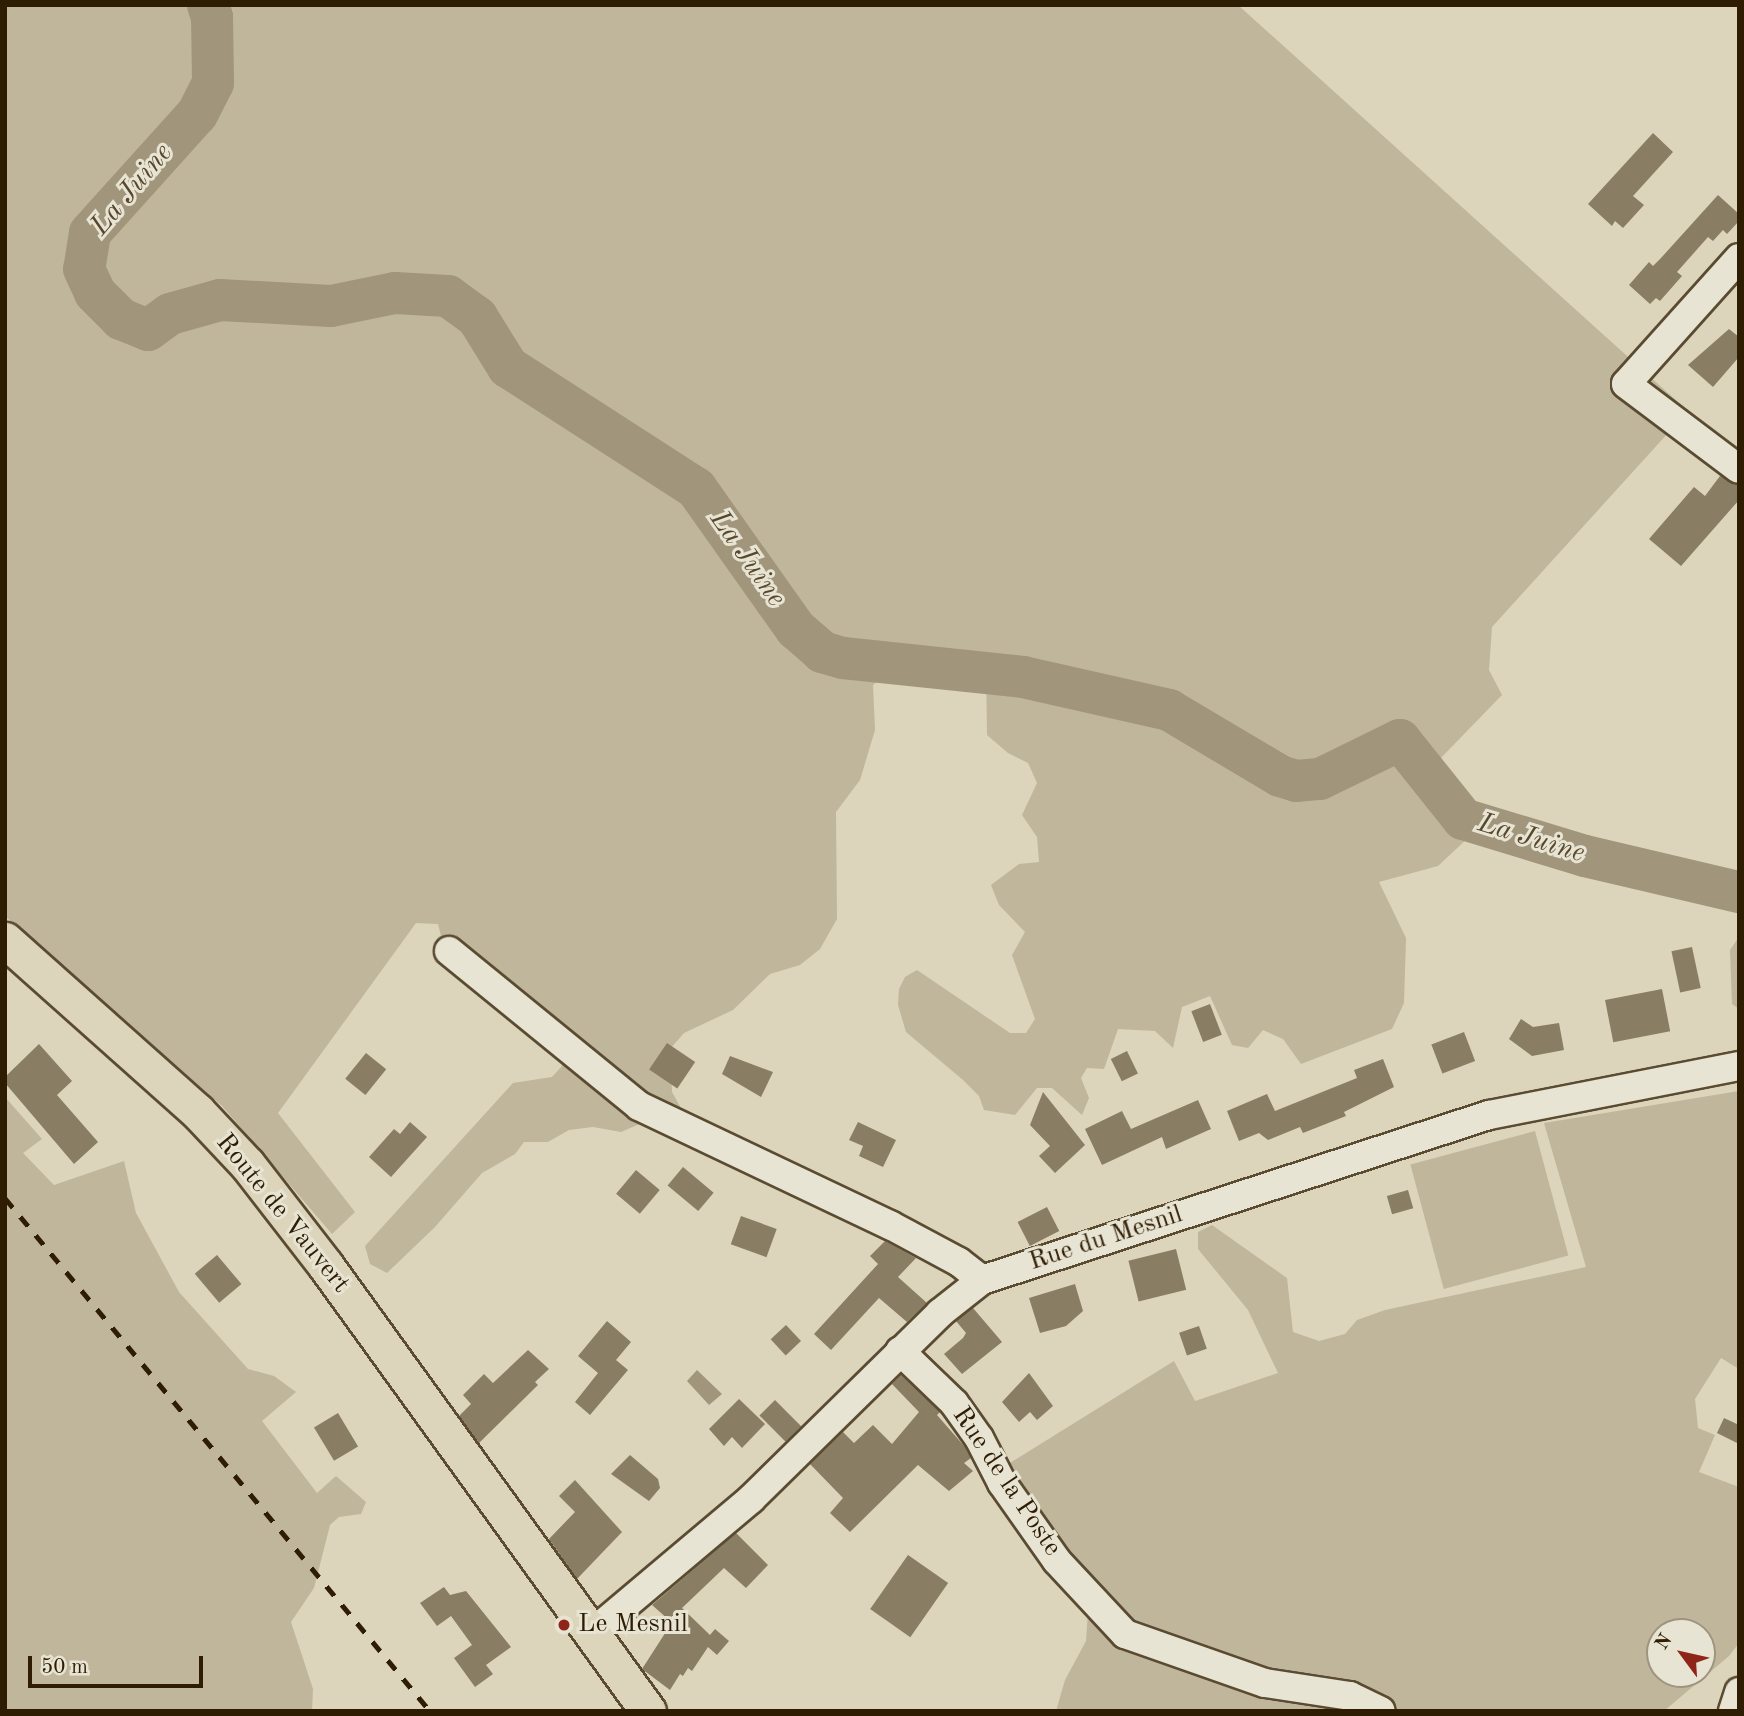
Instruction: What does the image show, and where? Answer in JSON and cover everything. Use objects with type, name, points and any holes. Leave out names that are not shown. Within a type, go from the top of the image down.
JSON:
[{"type":"main road","name":"Route de Vauvert","points":[[5,940],[197,1111],[247,1164],[648,1711]]},
{"type":"street","points":[[1739,258],[1626,384],[1739,469]]},
{"type":"street","points":[[449,951],[639,1106],[890,1224],[959,1262],[982,1280]]},
{"type":"street","name":"Rue du Mesnil","points":[[592,1633],[751,1499],[900,1351],[982,1280],[1489,1115],[1739,1066]]},
{"type":"street","name":"Rue de la Poste","points":[[900,1351],[954,1403],[979,1438],[1002,1483],[1058,1561],[1125,1634],[1154,1648],[1265,1683],[1350,1696],[1381,1711]]},
{"type":"street","points":[[1733,1711],[1739,1692]]},
{"type":"shaded area","points":[[5,5],[1238,5],[1688,411],[1492,627],[1489,670],[1502,695],[1436,763],[1453,777],[1472,806],[1470,836],[1438,866],[1379,882],[1406,938],[1404,1003],[1392,1029],[1301,1064],[1283,1039],[1263,1030],[1248,1048],[1232,1045],[1210,996],[1182,1007],[1173,1048],[1155,1031],[1118,1029],[1104,1069],[1087,1068],[1081,1078],[1089,1098],[1082,1115],[1052,1088],[1037,1088],[1015,1115],[984,1110],[979,1096],[963,1080],[906,1032],[898,1005],[899,989],[905,977],[917,970],[1010,1033],[1026,1033],[1035,1019],[1012,955],[1025,932],[999,905],[991,885],[1019,864],[1039,862],[1037,837],[1022,815],[1037,783],[1028,763],[1008,753],[987,735],[986,665],[951,649],[909,655],[873,685],[875,730],[860,780],[836,812],[837,919],[820,949],[800,965],[770,974],[733,1010],[684,1033],[670,1049],[672,1092],[681,1108],[673,1123],[651,1119],[621,1132],[593,1127],[569,1130],[548,1142],[524,1142],[515,1154],[482,1173],[435,1227],[387,1273],[370,1264],[365,1246],[513,1083],[552,1077],[562,1066],[560,1045],[443,944],[438,924],[416,923],[278,1113],[355,1212],[332,1234],[222,1106],[5,916]]},
{"type":"shaded area","points":[[1739,937],[1739,1009],[1732,1004],[1730,950]]},
{"type":"shaded area","points":[[1739,1091],[1739,1369],[1721,1358],[1695,1399],[1698,1428],[1715,1435],[1699,1472],[1739,1487],[1739,1643],[1716,1667],[1716,1618],[1646,1618],[1646,1688],[1691,1688],[1664,1711],[1056,1711],[1065,1680],[1086,1641],[1088,1611],[1061,1589],[1004,1505],[1005,1466],[1174,1361],[1195,1401],[1278,1373],[1248,1310],[1198,1249],[1198,1232],[1212,1225],[1287,1278],[1293,1332],[1319,1341],[1345,1334],[1357,1320],[1385,1310],[1586,1267],[1544,1123]]},
{"type":"shaded area","points":[[5,1097],[42,1139],[23,1153],[54,1185],[124,1161],[136,1213],[179,1292],[248,1369],[274,1376],[296,1392],[262,1421],[317,1493],[336,1476],[366,1502],[361,1514],[339,1517],[330,1525],[314,1588],[291,1622],[313,1689],[312,1711],[5,1711]]},
{"type":"shaded area","points":[[1535,1131],[1568,1256],[1444,1289],[1410,1164]]},
{"type":"shaded area","points":[[697,1370],[722,1394],[709,1405],[687,1381]]},
{"type":"building","points":[[1653,133],[1673,152],[1633,196],[1644,205],[1623,228],[1615,221],[1612,226],[1588,204]]},
{"type":"building","points":[[1718,195],[1739,214],[1739,221],[1727,234],[1723,230],[1713,241],[1708,237],[1677,272],[1682,276],[1660,301],[1656,298],[1650,304],[1629,285],[1649,262],[1653,266],[1661,258]]},
{"type":"building","points":[[1729,329],[1739,337],[1739,357],[1713,387],[1688,365]]},
{"type":"building","points":[[1720,476],[1739,485],[1739,500],[1681,566],[1649,539],[1694,487],[1705,496]]},
{"type":"building","points":[[1692,947],[1701,988],[1680,992],[1671,951]]},
{"type":"building","points":[[1662,989],[1670,1031],[1613,1042],[1605,1000]]},
{"type":"building","points":[[1210,1004],[1222,1035],[1203,1042],[1191,1011]]},
{"type":"building","points":[[1521,1019],[1533,1027],[1559,1023],[1564,1050],[1532,1056],[1509,1039]]},
{"type":"building","points":[[1464,1032],[1475,1061],[1442,1073],[1431,1045]]},
{"type":"building","points":[[667,1043],[695,1062],[677,1089],[649,1070]]},
{"type":"building","points":[[39,1044],[72,1081],[57,1095],[98,1142],[74,1164],[5,1083],[5,1077]]},
{"type":"building","points":[[1127,1051],[1138,1073],[1122,1081],[1111,1059]]},
{"type":"building","points":[[366,1053],[386,1069],[365,1095],[345,1079]]},
{"type":"building","points":[[730,1056],[773,1072],[761,1097],[722,1074]]},
{"type":"building","points":[[1383,1059],[1394,1087],[1344,1112],[1346,1116],[1303,1133],[1300,1127],[1268,1140],[1259,1133],[1239,1141],[1227,1111],[1267,1094],[1275,1111],[1357,1078],[1354,1070]]},
{"type":"building","points":[[1043,1092],[1085,1145],[1055,1173],[1039,1156],[1050,1146],[1030,1125]]},
{"type":"building","points":[[1198,1100],[1211,1129],[1166,1149],[1162,1137],[1102,1165],[1085,1129],[1122,1111],[1131,1129]]},
{"type":"building","points":[[410,1122],[427,1137],[391,1177],[369,1157],[394,1129],[400,1134]]},
{"type":"building","points":[[858,1122],[896,1140],[883,1167],[859,1156],[863,1146],[849,1140]]},
{"type":"building","points":[[683,1167],[714,1193],[698,1211],[668,1185]]},
{"type":"building","points":[[636,1170],[660,1190],[640,1214],[616,1194]]},
{"type":"building","points":[[1408,1190],[1413,1208],[1392,1214],[1387,1196]]},
{"type":"building","points":[[1047,1207],[1059,1231],[1030,1246],[1018,1222]]},
{"type":"building","points":[[741,1216],[777,1229],[766,1257],[731,1244]]},
{"type":"building","points":[[885,1241],[916,1258],[898,1277],[927,1303],[907,1322],[879,1298],[831,1350],[814,1334],[878,1264],[870,1256]]},
{"type":"building","points":[[1176,1249],[1186,1290],[1139,1302],[1128,1261]]},
{"type":"building","points":[[217,1255],[241,1284],[219,1303],[195,1274]]},
{"type":"building","points":[[1075,1284],[1083,1311],[1066,1326],[1040,1333],[1029,1298]]},
{"type":"building","points":[[973,1308],[1002,1342],[962,1374],[944,1354],[963,1338],[966,1333],[956,1321]]},
{"type":"building","points":[[607,1321],[631,1342],[616,1360],[628,1370],[590,1415],[575,1402],[598,1373],[578,1356]]},
{"type":"building","points":[[786,1325],[801,1341],[786,1355],[771,1339]]},
{"type":"building","points":[[1199,1326],[1207,1349],[1187,1356],[1179,1333]]},
{"type":"building","points":[[528,1350],[549,1369],[535,1382],[538,1385],[479,1443],[459,1416],[471,1404],[463,1395],[484,1374],[493,1383]]},
{"type":"building","points":[[1029,1373],[1053,1406],[1037,1420],[1030,1412],[1019,1422],[1002,1402]]},
{"type":"building","points":[[901,1375],[940,1412],[937,1415],[965,1447],[971,1458],[964,1463],[973,1471],[949,1491],[918,1465],[850,1532],[830,1513],[843,1498],[810,1464],[843,1432],[854,1443],[873,1425],[892,1444],[919,1412],[892,1384]]},
{"type":"building","points":[[739,1399],[765,1424],[742,1448],[732,1437],[724,1446],[709,1429]]},
{"type":"building","points":[[775,1400],[801,1426],[786,1442],[759,1416]]},
{"type":"building","points":[[338,1413],[358,1446],[334,1461],[314,1427]]},
{"type":"building","points":[[1724,1418],[1739,1425],[1739,1444],[1717,1433]]},
{"type":"building","points":[[630,1455],[658,1479],[660,1488],[649,1501],[611,1474]]},
{"type":"building","points":[[575,1480],[622,1532],[577,1579],[549,1539],[575,1512],[559,1496]]},
{"type":"building","points":[[736,1533],[768,1565],[746,1588],[724,1568],[682,1608],[710,1635],[715,1629],[729,1641],[717,1655],[708,1647],[692,1671],[688,1668],[683,1676],[680,1674],[670,1690],[642,1669],[680,1610],[669,1620],[652,1605]]},
{"type":"building","points":[[908,1555],[948,1583],[910,1637],[870,1609]]},
{"type":"building","points":[[444,1587],[450,1595],[466,1591],[511,1647],[486,1665],[493,1674],[475,1687],[454,1658],[472,1645],[451,1616],[437,1626],[420,1603]]},
{"type":"waterway","name":"La Juine","points":[[208,5],[212,17],[213,83],[197,114],[90,233],[84,269],[95,293],[121,319],[148,330],[170,314],[220,300],[331,306],[395,293],[448,296],[477,317],[508,367],[696,488],[796,629],[822,652],[843,658],[1023,677],[1169,710],[1280,776],[1296,781],[1320,779],[1400,740],[1463,819],[1585,856],[1739,892]]},
{"type":"railway","points":[[5,1198],[430,1711]]},
{"type":"place","name":"Le Mesnil","points":[[564,1625]]}]
